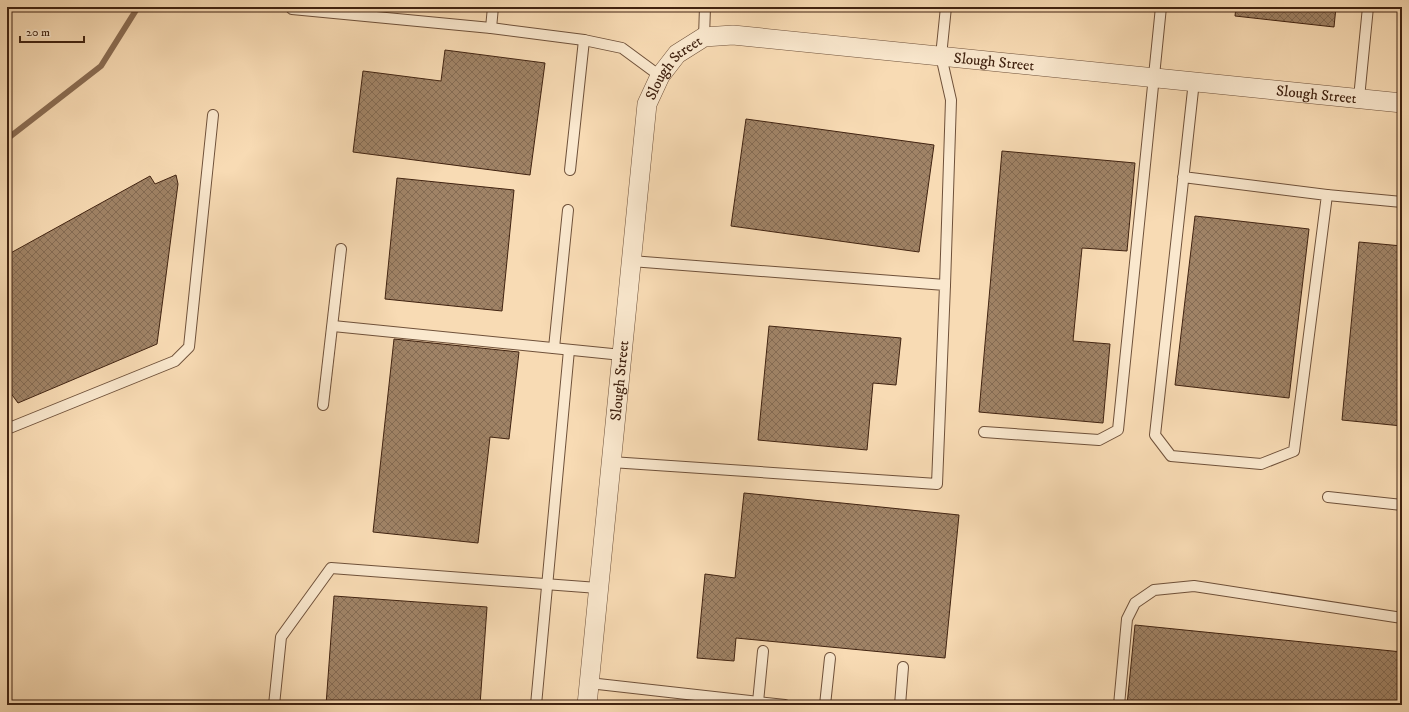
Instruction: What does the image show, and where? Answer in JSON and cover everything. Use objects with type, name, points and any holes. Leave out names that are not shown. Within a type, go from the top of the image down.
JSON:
[{"type":"street","name":"Slough Street","points":[[586,705],[647,104],[660,76],[677,54],[704,37],[733,35],[1402,103]]},
{"type":"lane","points":[[290,7],[292,9],[491,28],[584,40],[622,48],[660,76]]},
{"type":"lane","points":[[491,28],[493,7]]},
{"type":"lane","points":[[704,37],[705,7]]},
{"type":"lane","points":[[611,462],[937,484],[951,100],[941,56],[946,7]]},
{"type":"lane","points":[[984,432],[1099,440],[1118,430],[1161,7]]},
{"type":"lane","points":[[1358,98],[1368,7]]},
{"type":"lane","points":[[570,170],[584,40]]},
{"type":"lane","points":[[1194,81],[1156,435],[1171,456],[1261,464],[1294,451],[1327,195]]},
{"type":"lane","points":[[7,429],[175,361],[189,347],[212,115]]},
{"type":"lane","points":[[1183,177],[1327,195],[1402,202]]},
{"type":"lane","points":[[554,348],[568,210]]},
{"type":"lane","points":[[323,405],[341,249]]},
{"type":"lane","points":[[631,261],[945,285]]},
{"type":"lane","points":[[333,326],[622,355]]},
{"type":"lane","points":[[536,705],[569,350]]},
{"type":"lane","points":[[1328,497],[1402,505]]},
{"type":"lane","points":[[274,705],[281,637],[331,568],[598,588]]},
{"type":"lane","points":[[1119,705],[1127,619],[1135,602],[1154,590],[1194,586],[1402,618]]},
{"type":"lane","points":[[758,702],[762,651]]},
{"type":"lane","points":[[825,705],[830,658]]},
{"type":"lane","points":[[900,705],[903,667]]},
{"type":"lane","points":[[589,683],[785,705]]},
{"type":"building","points":[[407,7],[441,7],[441,11]]},
{"type":"building","points":[[1236,7],[1336,7],[1334,27],[1235,16]]},
{"type":"building","points":[[445,50],[545,63],[530,175],[353,152],[363,71],[441,81]]},
{"type":"building","points":[[746,119],[934,145],[919,252],[731,226]]},
{"type":"building","points":[[1002,151],[1135,163],[1127,251],[1082,248],[1073,341],[1110,344],[1103,423],[979,412]]},
{"type":"building","points":[[176,175],[178,184],[157,344],[18,403],[7,388],[7,255],[150,176],[155,184]]},
{"type":"building","points":[[397,178],[514,190],[502,311],[385,299]]},
{"type":"building","points":[[1195,216],[1309,229],[1289,398],[1175,385]]},
{"type":"building","points":[[1359,242],[1402,246],[1402,426],[1342,420]]},
{"type":"building","points":[[769,326],[901,338],[896,385],[873,383],[867,450],[758,440]]},
{"type":"building","points":[[394,339],[519,352],[509,439],[490,437],[478,543],[373,532]]},
{"type":"building","points":[[744,493],[959,515],[945,658],[736,638],[734,661],[697,658],[705,574],[735,578]]},
{"type":"building","points":[[334,596],[487,607],[480,705],[326,705]]},
{"type":"building","points":[[1135,625],[1402,652],[1402,705],[1127,705]]},
{"type":"waterway","points":[[7,139],[101,66],[138,7]]}]
